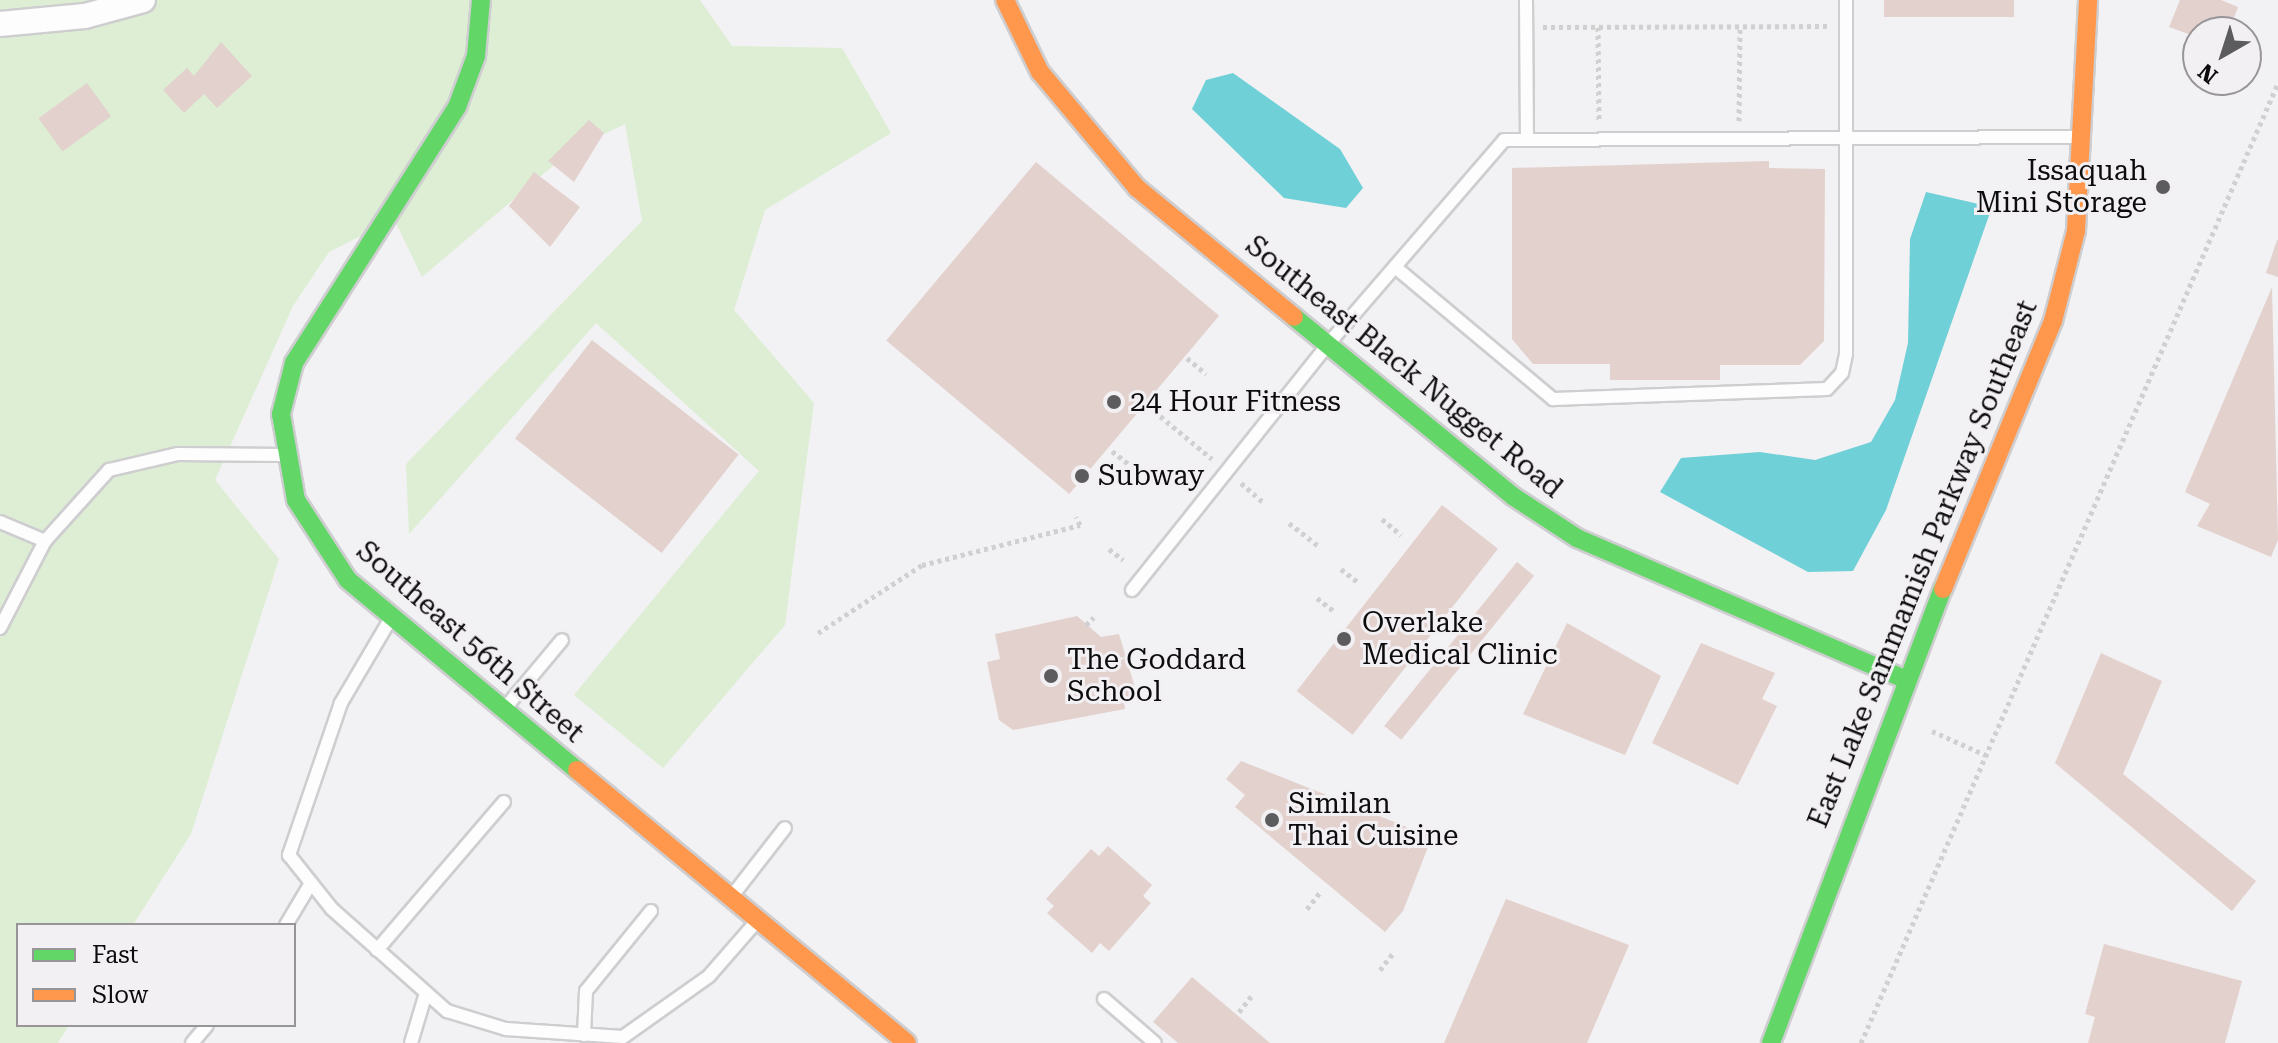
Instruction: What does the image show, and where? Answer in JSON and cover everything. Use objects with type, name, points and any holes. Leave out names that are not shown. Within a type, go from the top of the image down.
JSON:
[{"type":"street","points":[[0,24],[85,16],[143,0]]},
{"type":"street","name":"Southeast 56th Street","points":[[481,0],[476,56],[457,107],[294,363],[281,414],[283,455],[296,500],[326,553],[392,617],[907,1043]]},
{"type":"street","name":"Southeast Black Nugget Road","points":[[1005,0],[1040,72],[1110,161],[1514,497],[1577,538],[1905,679]]},
{"type":"street","name":"East Lake Sammamish Parkway Southeast","points":[[1771,1043],[1905,679],[2053,321],[2076,231],[2084,137],[2088,0]]},
{"type":"lane","points":[[1526,0],[1527,139]]},
{"type":"lane","points":[[1395,267],[1553,399],[1827,389],[1842,373],[1846,354],[1846,0]]},
{"type":"lane","points":[[1132,590],[1329,343],[1504,140],[2084,137]]},
{"type":"lane","points":[[0,628],[45,541],[109,470],[178,454],[283,455]]},
{"type":"lane","points":[[0,522],[45,541]]},
{"type":"lane","points":[[392,617],[341,703],[289,855],[311,883],[377,950],[447,1011],[506,1029],[623,1037],[709,976],[757,921]]},
{"type":"lane","points":[[504,709],[562,640]]},
{"type":"lane","points":[[377,950],[504,802]]},
{"type":"lane","points":[[730,898],[785,828]]},
{"type":"lane","points":[[287,923],[311,883]]},
{"type":"lane","points":[[584,1035],[586,991],[651,911]]},
{"type":"lane","points":[[411,1043],[426,993]]},
{"type":"lane","points":[[1104,999],[1155,1043]]},
{"type":"lane","points":[[192,1043],[205,1027]]},
{"type":"path","points":[[1526,27],[1846,26]]},
{"type":"path","points":[[1598,27],[1599,138]]},
{"type":"path","points":[[1739,138],[1740,27]]},
{"type":"path","points":[[1861,1043],[2278,83]]},
{"type":"path","points":[[1187,358],[1206,374]]},
{"type":"path","points":[[1148,406],[1212,459]]},
{"type":"path","points":[[1112,451],[1130,465]]},
{"type":"path","points":[[1240,482],[1264,503]]},
{"type":"path","points":[[818,633],[854,613],[922,565],[1080,525],[1076,517]]},
{"type":"path","points":[[1382,519],[1401,535]]},
{"type":"path","points":[[1289,523],[1318,546]]},
{"type":"path","points":[[1109,549],[1123,560]]},
{"type":"path","points":[[1341,569],[1360,584]]},
{"type":"path","points":[[1317,598],[1336,613]]},
{"type":"path","points":[[1086,625],[1094,617]]},
{"type":"path","points":[[1932,731],[1986,755]]},
{"type":"path","points":[[1307,909],[1321,891]]},
{"type":"path","points":[[1380,970],[1394,952]]},
{"type":"path","points":[[1239,1012],[1254,993]]},
{"type":"green space","points":[[0,0],[700,0],[732,46],[842,48],[891,133],[765,210],[734,310],[814,403],[785,625],[663,768],[574,695],[759,471],[596,323],[409,534],[406,464],[642,221],[625,124],[573,149],[422,277],[394,219],[329,252],[293,306],[215,480],[279,559],[191,834],[134,923],[16,923],[16,1027],[68,1027],[58,1043],[0,1043]]},
{"type":"water","points":[[1233,73],[1340,149],[1363,188],[1346,208],[1284,198],[1192,109],[1206,80]]},
{"type":"water","points":[[1926,192],[1992,207],[1886,510],[1853,571],[1808,572],[1660,492],[1681,458],[1760,452],[1815,460],[1871,442],[1895,400],[1908,343],[1910,239]]},
{"type":"building","points":[[1884,0],[2014,0],[2014,17],[1884,17]]},
{"type":"building","points":[[2180,0],[2221,0],[2238,7],[2235,16],[2182,16],[2182,32],[2169,27]]},
{"type":"building","points":[[221,42],[252,76],[217,108],[204,94],[184,113],[163,90],[187,68],[194,76]]},
{"type":"building","points":[[87,83],[111,116],[63,151],[38,118]]},
{"type":"building","points":[[589,120],[604,133],[574,182],[548,161]]},
{"type":"building","points":[[1769,161],[1769,168],[1825,169],[1824,341],[1800,365],[1720,365],[1720,380],[1610,380],[1610,364],[1533,364],[1512,339],[1512,168]]},
{"type":"building","points":[[1036,162],[1219,316],[1069,494],[886,340]]},
{"type":"building","points":[[534,172],[580,207],[550,247],[509,206]]},
{"type":"building","points":[[2278,240],[2278,277],[2266,273]]},
{"type":"building","points":[[2272,287],[2278,540],[2271,557],[2197,526],[2210,504],[2185,492]]},
{"type":"building","points":[[592,340],[739,455],[662,553],[515,439]]},
{"type":"building","points":[[1442,505],[1498,549],[1353,735],[1297,691]]},
{"type":"building","points":[[1517,562],[1534,576],[1401,740],[1384,726]]},
{"type":"building","points":[[1077,616],[1101,637],[1119,634],[1138,698],[1124,701],[1125,709],[1013,730],[999,720],[987,662],[1000,659],[995,634]]},
{"type":"building","points":[[1567,623],[1661,676],[1625,755],[1523,714]]},
{"type":"building","points":[[1701,643],[1775,673],[1762,699],[1777,706],[1738,785],[1652,743]]},
{"type":"building","points":[[2101,653],[2162,681],[2123,774],[2256,881],[2232,911],[2055,763]]},
{"type":"building","points":[[1241,761],[1432,837],[1403,911],[1385,932],[1235,807],[1245,795],[1226,779]]},
{"type":"building","points":[[1108,846],[1152,885],[1143,896],[1151,903],[1109,951],[1100,943],[1092,953],[1047,913],[1054,906],[1046,899],[1091,849],[1099,856]]},
{"type":"building","points":[[1506,899],[1629,945],[1587,1043],[1444,1043]]},
{"type":"building","points":[[2104,944],[2242,981],[2225,1043],[2088,1043],[2095,1017],[2085,1014]]},
{"type":"building","points":[[1192,977],[1270,1043],[1178,1043],[1153,1022]]},
{"type":"traffic: fast","points":[[481,0],[476,56],[457,107],[294,363],[281,414],[296,500],[348,580],[577,770]]},
{"type":"traffic: fast","points":[[1294,317],[1514,497],[1577,538],[1905,679]]},
{"type":"traffic: fast","points":[[1771,1043],[1943,589]]},
{"type":"traffic: slow","points":[[1005,0],[1040,72],[1137,188],[1294,317]]},
{"type":"traffic: slow","points":[[1943,589],[2053,321],[2076,231],[2088,0]]},
{"type":"traffic: slow","points":[[577,770],[907,1043]]},
{"type":"place","name":"Issaquah Mini Storage","points":[[2163,187]]},
{"type":"place","name":"24 Hour Fitness","points":[[1114,402]]},
{"type":"place","name":"Subway","points":[[1082,476]]},
{"type":"place","name":"Overlake Medical Clinic","points":[[1344,639]]},
{"type":"place","name":"The Goddard School","points":[[1051,676]]},
{"type":"place","name":"Similan Thai Cuisine","points":[[1272,820]]}]
